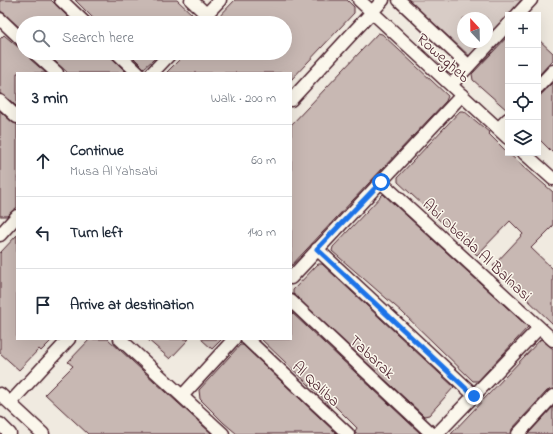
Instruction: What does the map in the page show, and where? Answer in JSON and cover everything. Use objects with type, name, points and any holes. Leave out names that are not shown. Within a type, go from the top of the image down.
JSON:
[{"type":"street","points":[[61,0],[78,16]]},
{"type":"street","points":[[191,0],[200,16]]},
{"type":"street","points":[[205,16],[220,0]]},
{"type":"street","name":"Rowegheb","points":[[359,0],[505,135]]},
{"type":"street","points":[[292,99],[383,0]]},
{"type":"street","points":[[399,0],[469,66]]},
{"type":"street","points":[[520,12],[531,0]]},
{"type":"street","points":[[0,19],[16,34]]},
{"type":"street","points":[[452,85],[505,27]]},
{"type":"street","points":[[43,60],[56,72]]},
{"type":"street","points":[[124,60],[137,72]]},
{"type":"street","points":[[153,72],[164,60]]},
{"type":"street","points":[[541,84],[553,71]]},
{"type":"street","points":[[292,277],[462,95]]},
{"type":"street","points":[[0,101],[16,116]]},
{"type":"street","points":[[498,129],[507,120]]},
{"type":"street","points":[[527,156],[553,179]]},
{"type":"street","name":"Abi Obeida Al Balnasi","points":[[381,182],[553,340]]},
{"type":"street","points":[[1,231],[16,217]]},
{"type":"street","points":[[317,249],[474,396]]},
{"type":"street","name":"Tabarak","points":[[292,302],[432,434]]},
{"type":"street","points":[[437,434],[539,328]]},
{"type":"street","points":[[10,403],[68,340]]},
{"type":"street","points":[[121,340],[223,434]]},
{"type":"street","points":[[182,396],[233,340]]},
{"type":"street","name":"Al Qaliba","points":[[248,340],[348,434]]},
{"type":"street","points":[[0,394],[43,434]]},
{"type":"street","points":[[518,434],[553,396]]},
{"type":"street","points":[[0,424],[10,434]]},
{"type":"shaded area","points":[[408,0],[521,0],[510,12],[505,12],[505,18],[493,31],[493,12],[457,12],[457,44]]},
{"type":"shaded area","points":[[461,48],[477,48],[470,56]]},
{"type":"building","points":[[0,0],[51,0],[67,16],[16,16],[16,25],[0,10]]},
{"type":"building","points":[[75,0],[177,0],[193,16],[91,16]]},
{"type":"building","points":[[235,0],[347,0],[354,7],[354,13],[292,79],[292,72],[167,72],[179,60],[292,60],[292,16],[220,16]]},
{"type":"building","points":[[378,33],[382,34],[448,96],[446,101],[292,265],[292,124]]},
{"type":"building","points":[[4,35],[16,45],[16,60],[31,60],[45,72],[16,72],[16,106],[5,96],[0,94],[0,39]]},
{"type":"building","points":[[505,39],[505,108],[473,80],[472,74]]},
{"type":"building","points":[[541,42],[553,53],[553,60],[541,73]]},
{"type":"building","points":[[54,60],[114,60],[126,72],[67,72]]},
{"type":"building","points":[[136,60],[153,60],[144,68]]},
{"type":"building","points":[[553,82],[553,153],[541,141],[541,95]]},
{"type":"building","points":[[0,111],[12,122],[16,124],[16,208],[7,216],[0,216]]},
{"type":"building","points":[[460,111],[464,111],[490,133],[489,134],[505,150],[505,156],[511,156],[553,192],[553,226],[531,248],[553,269],[553,324],[493,266],[523,234],[510,221],[477,255],[398,182],[398,177]]},
{"type":"building","points":[[383,194],[528,327],[478,381],[473,381],[402,312],[332,251],[333,247]]},
{"type":"building","points":[[16,236],[16,340],[52,340],[41,351],[39,349],[19,370],[0,353],[0,253]]},
{"type":"building","points":[[318,264],[322,264],[454,387],[429,415],[424,416],[293,294],[293,290]]},
{"type":"building","points":[[292,313],[421,434],[355,434],[357,428],[332,403],[330,405],[262,340],[292,340]]},
{"type":"building","points":[[541,339],[553,349],[553,389],[547,391],[512,429],[511,434],[451,434]]},
{"type":"building","points":[[89,340],[109,340],[212,434],[88,434],[45,394],[73,366],[68,362]]},
{"type":"building","points":[[148,340],[188,340],[170,359]]},
{"type":"building","points":[[202,340],[221,340],[212,349]]},
{"type":"building","points":[[240,345],[243,345],[337,434],[237,434],[224,423],[200,399],[199,390]]},
{"type":"building","points":[[553,407],[553,434],[528,434]]},
{"type":"route","points":[[381,182],[317,249],[474,396]]}]
